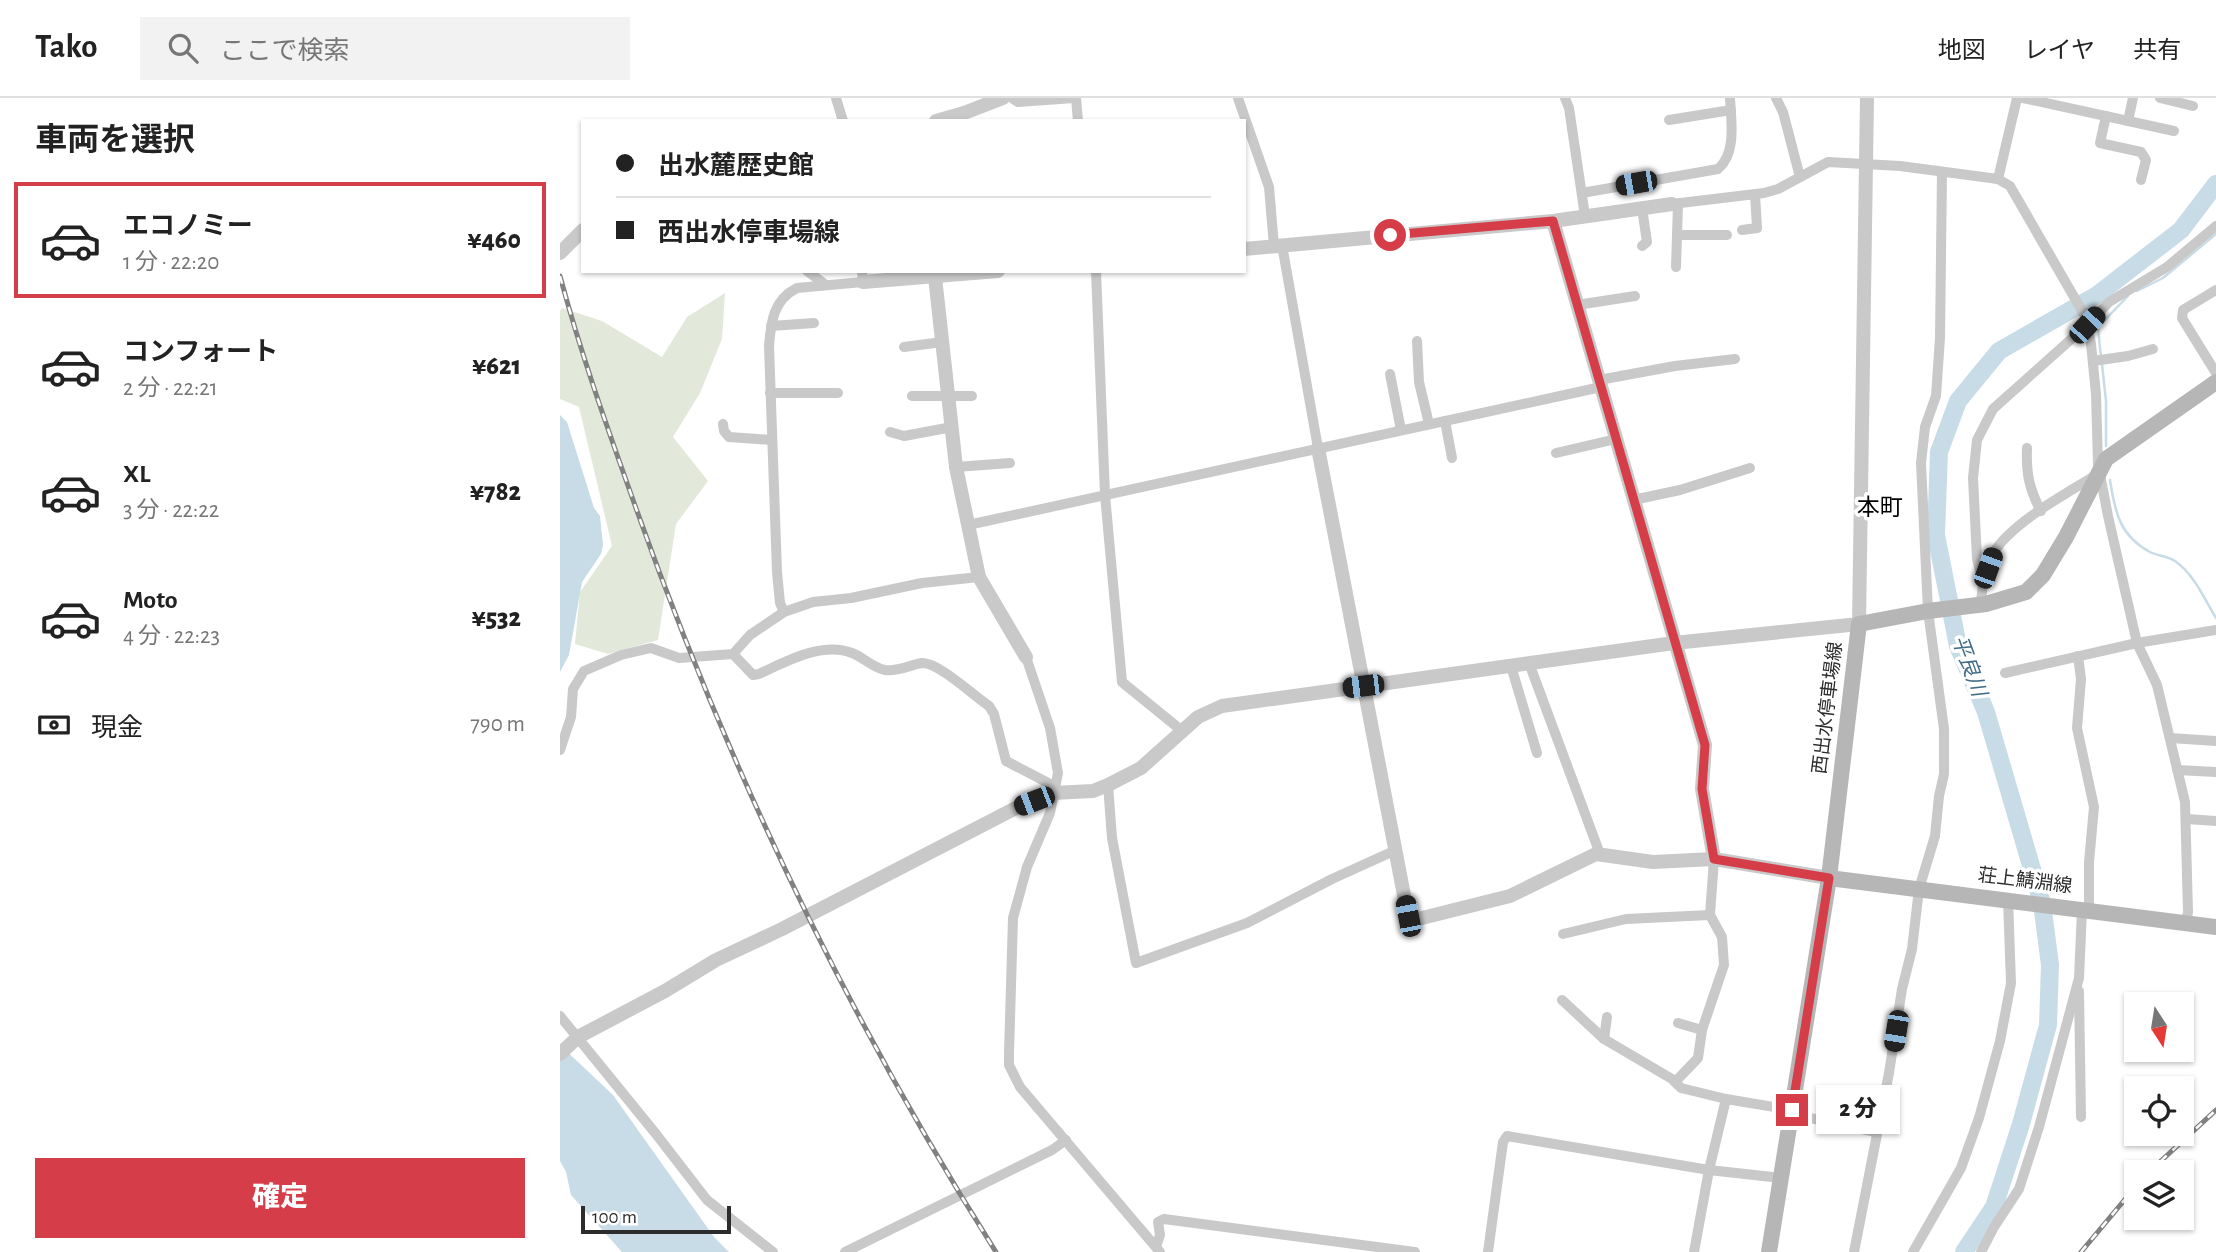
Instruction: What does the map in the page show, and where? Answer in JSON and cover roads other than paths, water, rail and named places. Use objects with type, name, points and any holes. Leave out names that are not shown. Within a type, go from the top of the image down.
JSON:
[{"type":"main road","name":"西出水停車場線","points":[[1769,1252],[1829,878],[1858,624],[1928,611],[1981,605],[2026,592],[2043,575],[2066,537],[2106,459],[2216,382]]},
{"type":"main road","name":"荘上鯖淵線","points":[[1829,878],[2216,927]]},
{"type":"street","points":[[836,98],[842,119]]},
{"type":"street","points":[[943,119],[1003,98]]},
{"type":"street","points":[[1012,98],[1018,102],[1075,98],[1078,119]]},
{"type":"street","points":[[1238,98],[1245,119]]},
{"type":"street","points":[[1565,98],[1569,108],[1586,216]]},
{"type":"street","points":[[1582,193],[1718,169],[1726,162],[1732,132],[1730,98]]},
{"type":"street","points":[[1776,98],[1783,112],[1800,177]]},
{"type":"street","points":[[560,1054],[578,1037],[665,991],[716,960],[782,929],[1016,808],[1053,790],[1093,790],[1141,768],[1181,730],[1198,717],[1222,706],[1674,643],[1858,624],[1867,98]]},
{"type":"street","points":[[1998,179],[2017,98]]},
{"type":"street","points":[[2023,98],[2174,131]]},
{"type":"street","points":[[2128,121],[2133,98]]},
{"type":"street","points":[[2160,98],[2193,106]]},
{"type":"street","points":[[1669,120],[1731,110]]},
{"type":"street","points":[[2106,116],[2100,143],[2141,152],[2146,160],[2141,180]]},
{"type":"street","points":[[1246,121],[1269,187],[1408,916],[1414,920],[1510,896],[1596,855],[1653,862],[1714,859],[1829,878]]},
{"type":"street","points":[[1246,248],[1553,221],[1755,194],[1778,189],[1818,165],[1828,162],[1866,163],[1998,179],[2010,186],[2086,320],[2094,361],[2100,472],[2137,643],[2157,685],[2186,802],[2186,923]]},
{"type":"street","points":[[1854,1252],[1889,1073],[1902,989],[1912,949],[1919,889],[1935,836],[1944,774],[1941,690],[1928,611],[1921,463],[1925,427],[1936,396],[1940,338],[1942,172]]},
{"type":"street","points":[[1742,230],[1757,228],[1755,194]]},
{"type":"street","points":[[1675,204],[1676,267]]},
{"type":"street","points":[[1642,246],[1647,242],[1643,208]]},
{"type":"street","points":[[1553,221],[1705,745],[1702,789],[1714,859],[1710,915],[1722,937],[1724,965],[1702,1030],[1698,1058],[1675,1082]]},
{"type":"street","points":[[1983,582],[1977,559],[1973,478],[1977,440],[1993,409],[2086,320],[2109,302],[2167,267],[2216,226]]},
{"type":"street","points":[[560,253],[581,232]]},
{"type":"street","points":[[1677,235],[1727,235]]},
{"type":"street","points":[[810,273],[826,285]]},
{"type":"street","points":[[784,612],[780,603],[777,572],[771,440],[769,346],[777,305],[797,288],[826,285],[862,276],[935,277],[977,273]]},
{"type":"street","points":[[1096,273],[1105,495],[1122,682],[1181,730]]},
{"type":"street","points":[[935,277],[956,467],[979,577],[1026,657],[1050,728],[1058,773],[1050,813],[1027,867],[1013,918],[1009,1066],[1020,1087],[1158,1249]]},
{"type":"street","points":[[2216,290],[2183,310],[2182,318],[2216,373]]},
{"type":"street","points":[[1577,305],[1635,296]]},
{"type":"street","points":[[771,326],[814,323]]},
{"type":"street","points":[[1417,341],[1419,382],[1429,424]]},
{"type":"street","points":[[904,347],[942,342]]},
{"type":"street","points":[[2094,361],[2153,349]]},
{"type":"street","points":[[968,525],[1445,421],[1675,366],[1735,359]]},
{"type":"street","points":[[1390,374],[1401,430]]},
{"type":"street","points":[[770,393],[838,393]]},
{"type":"street","points":[[912,396],[972,396]]},
{"type":"street","points":[[1445,421],[1452,458]]},
{"type":"street","points":[[723,424],[729,437],[771,440]]},
{"type":"street","points":[[890,432],[904,436],[952,427]]},
{"type":"street","points":[[1556,453],[1616,439]]},
{"type":"street","points":[[2027,448],[2026,472],[2030,491],[2041,511]]},
{"type":"street","points":[[956,467],[1010,463]]},
{"type":"street","points":[[1633,500],[1680,490],[1750,468]]},
{"type":"street","points":[[1981,605],[1983,582],[1993,554],[2006,536],[2100,472]]},
{"type":"street","points":[[560,750],[571,717],[573,690],[584,671],[621,655],[651,648],[679,658],[733,654],[750,635],[784,612],[813,602],[850,598],[922,583],[979,577]]},
{"type":"street","points":[[2005,673],[2137,643],[2216,630]]},
{"type":"street","points":[[733,654],[753,675],[802,655],[827,651],[842,650],[852,653],[883,670],[931,663],[944,670],[989,706],[1006,761],[1053,790]]},
{"type":"street","points":[[2078,656],[2081,679],[2077,728],[2094,807],[2079,978],[2081,1117]]},
{"type":"street","points":[[1529,663],[1600,855]]},
{"type":"street","points":[[1511,666],[1537,753]]},
{"type":"street","points":[[2170,738],[2216,741]]},
{"type":"street","points":[[2177,770],[2216,772]]},
{"type":"street","points":[[1108,785],[1112,838],[1136,963],[1247,923],[1332,879],[1396,850]]},
{"type":"street","points":[[2187,819],[2216,821]]},
{"type":"street","points":[[1913,1252],[1961,1168],[1979,1118],[2000,1041],[2011,983],[2008,900]]},
{"type":"street","points":[[1563,934],[1626,919],[1710,915]]},
{"type":"street","points":[[1981,1252],[2019,1189],[2039,1127],[2079,978]]},
{"type":"street","points":[[1562,1000],[1604,1039],[1681,1088],[1876,1132]]},
{"type":"street","points":[[560,1016],[707,1200],[773,1252]]},
{"type":"street","points":[[1604,1039],[1607,1017]]},
{"type":"street","points":[[1678,1023],[1702,1030]]},
{"type":"street","points":[[1694,1252],[1709,1170],[1726,1099]]},
{"type":"street","points":[[1488,1252],[1503,1142],[1507,1136],[1709,1170],[1781,1178]]},
{"type":"street","points":[[845,1252],[1052,1150],[1066,1140]]},
{"type":"street","points":[[1158,1249],[1158,1222],[1164,1219],[1372,1249],[1415,1252]]},
{"type":"water","points":[[560,415],[567,422],[594,508],[600,516],[603,545],[601,554],[582,582],[569,655],[560,672]]},
{"type":"water","points":[[560,1045],[613,1095],[714,1237],[729,1252],[622,1252],[571,1195],[566,1172],[560,1161]]},
{"type":"waterway","name":"平良川","points":[[1964,1252],[1994,1207],[2021,1124],[2048,1025],[2050,965],[2042,903],[1986,712],[1958,646],[1936,535],[1939,452],[1958,401],[1999,351],[2097,295],[2181,230],[2216,184]]},
{"type":"waterway","points":[[2137,291],[2163,278],[2216,234]]},
{"type":"waterway","points":[[2101,358],[2098,327],[2128,296]]},
{"type":"waterway","points":[[2102,364],[2106,401],[2106,446]]},
{"type":"waterway","points":[[2110,480],[2114,503],[2125,531],[2140,546],[2182,566],[2216,618]]},
{"type":"railway","points":[[560,276],[603,415],[668,596],[748,789],[839,979],[941,1162],[996,1252]]},
{"type":"railway","points":[[2162,1160],[2216,1110]]},
{"type":"railway","points":[[2081,1252],[2124,1201]]},
{"type":"district","name":"本町","points":[[1880,508]]}]
